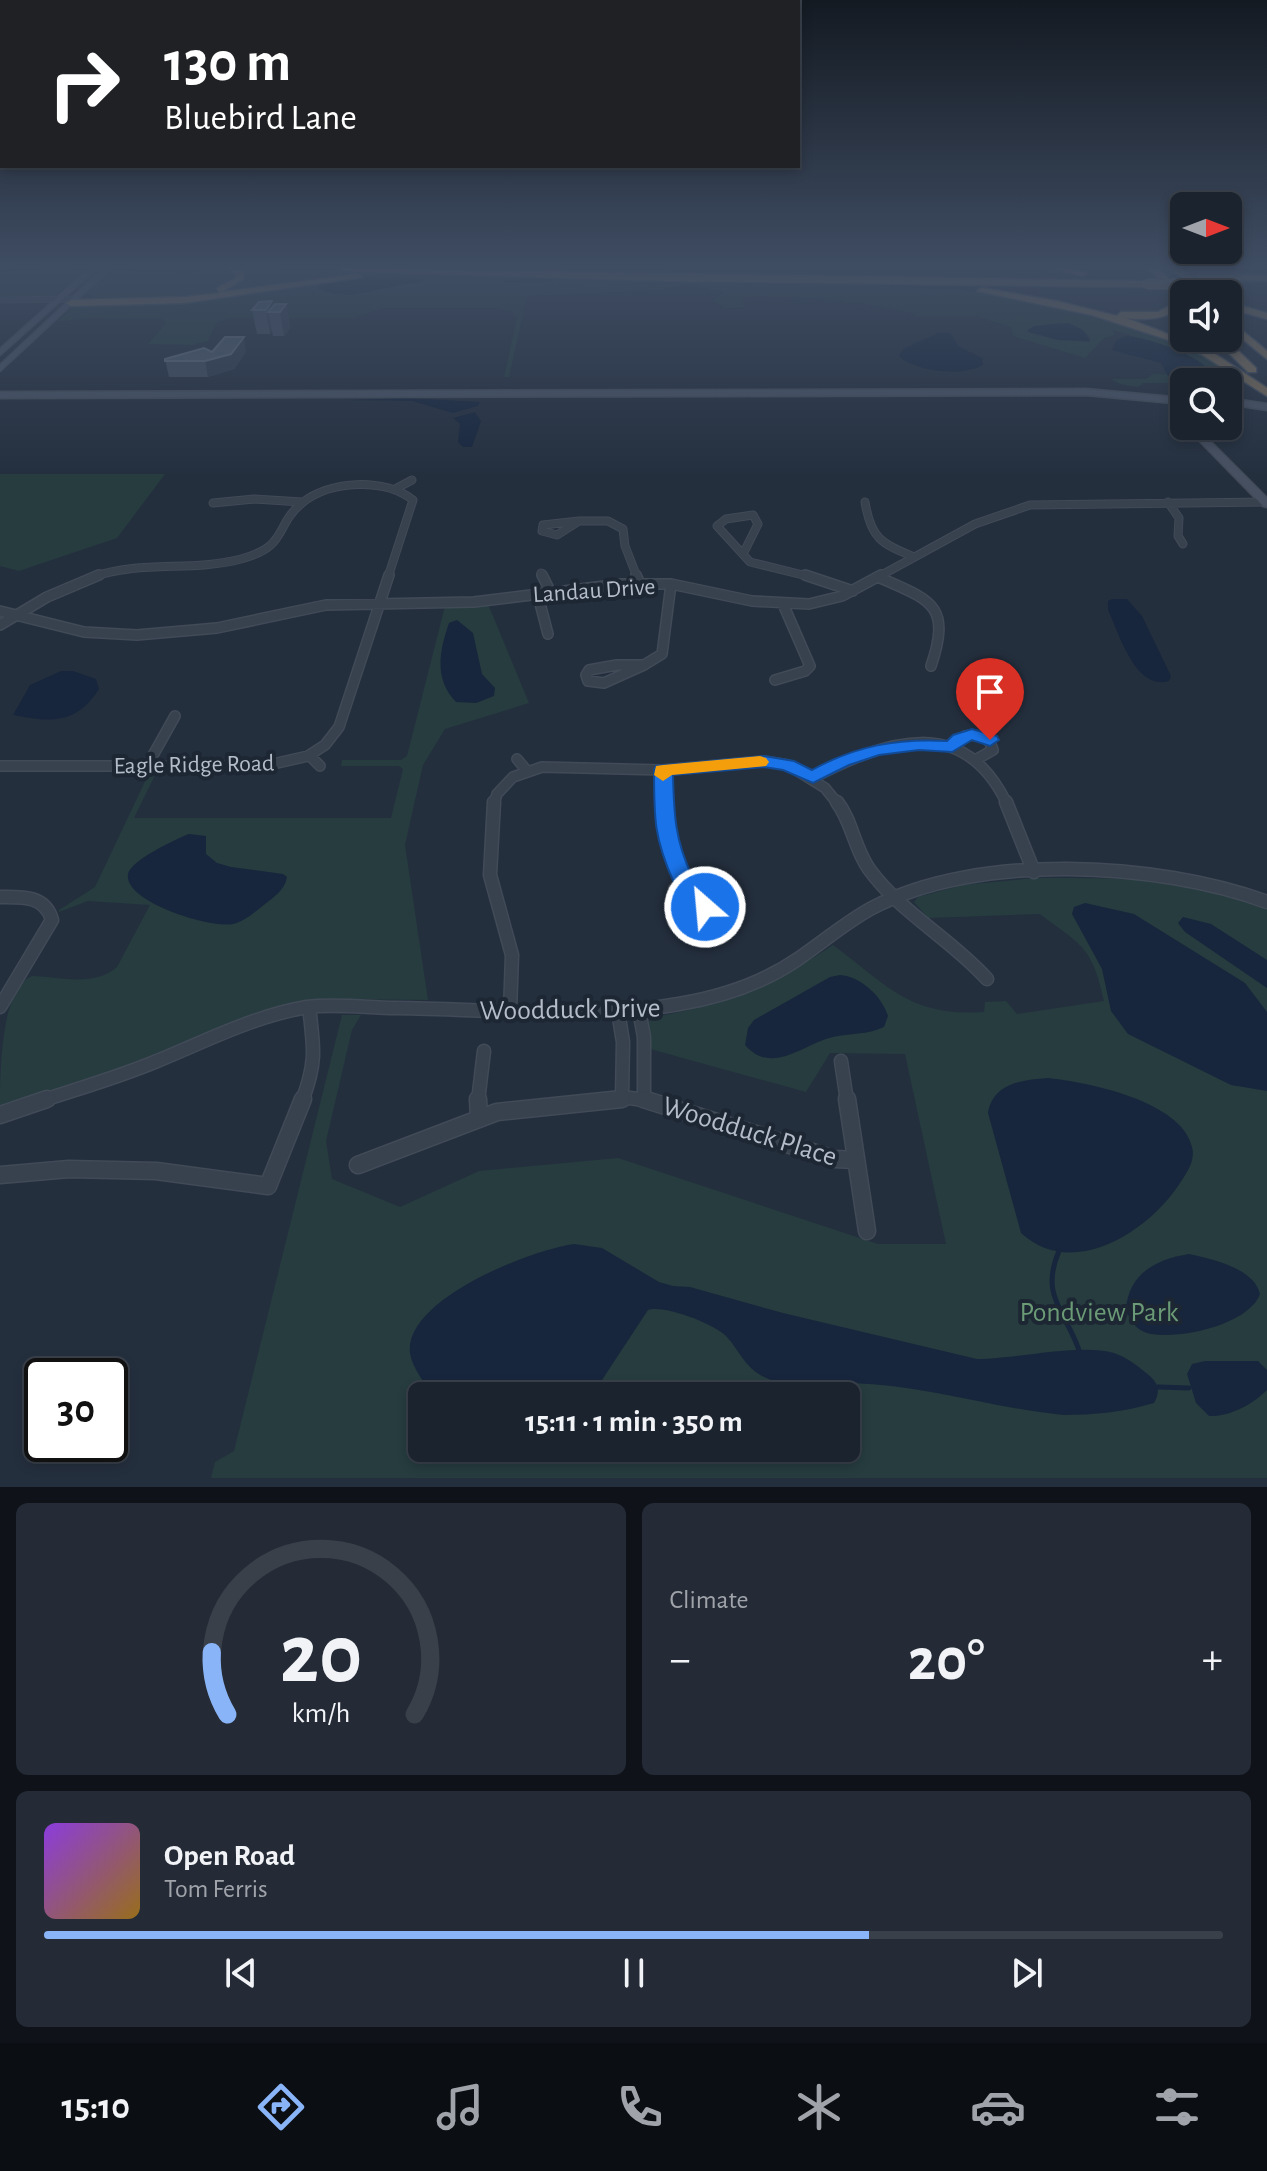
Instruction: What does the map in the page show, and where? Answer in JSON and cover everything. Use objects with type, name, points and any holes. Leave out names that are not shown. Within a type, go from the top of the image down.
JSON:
[{"type":"highway","points":[[1169,337],[1239,370],[1267,393]]},
{"type":"highway","points":[[1246,337],[1267,356]]},
{"type":"highway","points":[[1242,350],[1267,374]]},
{"type":"highway","points":[[1234,352],[1267,384]]},
{"type":"street","points":[[0,353],[17,337]]},
{"type":"street","points":[[0,369],[33,337]]},
{"type":"street","points":[[0,386],[917,385],[1108,387],[1170,396]]},
{"type":"street","points":[[0,395],[1086,392],[1170,396]]},
{"type":"street","points":[[1242,406],[1267,410]]},
{"type":"street","points":[[1204,440],[1266,503]]},
{"type":"street","points":[[0,625],[54,594],[118,570],[213,564],[251,556],[277,542],[302,502],[316,494],[341,488],[397,488],[412,480]]},
{"type":"street","name":"Eagle Ridge Road","points":[[0,766],[264,766],[310,756],[333,738],[339,727],[413,505],[409,495],[397,488]]},
{"type":"street","points":[[213,503],[254,499],[302,502]]},
{"type":"street","points":[[865,502],[868,528],[874,537],[914,557]]},
{"type":"street","points":[[1168,502],[1180,517],[1182,524],[1178,536],[1183,544]]},
{"type":"street","name":"Landau Drive","points":[[0,611],[84,632],[161,634],[229,626],[326,605],[474,602],[537,592],[640,584],[671,584],[783,604],[820,603],[853,591],[975,524],[1030,505],[1266,503]]},
{"type":"street","points":[[743,554],[758,524],[753,515],[726,519],[717,526],[743,554],[760,566],[791,570],[853,591]]},
{"type":"street","points":[[579,521],[608,521],[623,529],[625,546],[640,584]]},
{"type":"street","points":[[541,573],[550,591]]},
{"type":"street","points":[[878,577],[924,599],[939,615],[940,636],[931,666]]},
{"type":"street","points":[[644,665],[600,667],[589,670],[586,675],[588,681],[604,683],[644,665],[662,654],[668,635],[667,601],[671,584]]},
{"type":"street","points":[[537,592],[548,634]]},
{"type":"street","points":[[775,680],[805,671],[810,666],[783,604]]},
{"type":"street","points":[[147,766],[175,716]]},
{"type":"street","points":[[952,747],[965,736],[990,740],[993,750],[977,759]]},
{"type":"street","points":[[813,778],[842,761],[876,750],[919,745],[952,747],[977,759],[1008,807],[1034,872]]},
{"type":"street","points":[[310,756],[320,766]]},
{"type":"street","points":[[517,759],[527,771]]},
{"type":"street","points":[[510,1011],[512,955],[490,875],[494,802],[504,785],[527,771],[555,767],[663,770],[764,761],[788,765],[813,778],[835,798],[861,858],[895,897],[929,929],[966,956],[987,979]]},
{"type":"street","points":[[663,770],[665,834],[684,883]]},
{"type":"street","name":"Woodduck Drive","points":[[0,1115],[155,1062],[231,1028],[309,1007],[618,1011],[708,998],[788,966],[857,917],[895,897],[959,878],[1034,872],[1161,873],[1217,884],[1267,902]]},
{"type":"street","points":[[0,897],[42,901],[50,908],[52,920],[0,1007]]},
{"type":"street","points":[[0,1175],[69,1169],[156,1171],[268,1186],[313,1073],[315,1058],[309,1007]]},
{"type":"street","name":"Woodduck Place","points":[[639,1010],[644,1037],[644,1099]]},
{"type":"street","points":[[618,1011],[623,1042],[622,1099]]},
{"type":"street","points":[[479,1118],[477,1105],[484,1051]]},
{"type":"street","name":"Woodduck Place","points":[[841,1061],[867,1231]]},
{"type":"street","name":"Woodduck Place","points":[[358,1165],[503,1111],[622,1099],[644,1099],[828,1157],[856,1160]]},
{"type":"green space","points":[[154,337],[210,337],[208,341],[192,345],[148,344]]},
{"type":"green space","points":[[513,337],[518,337],[509,377],[504,377]]},
{"type":"green space","points":[[1018,337],[1090,342],[1090,337],[1104,338],[1085,358]]},
{"type":"green space","points":[[1136,337],[1166,337],[1170,339],[1170,352],[1199,352],[1227,368],[1186,368],[1176,359]]},
{"type":"green space","points":[[1153,374],[1170,374],[1170,383],[1143,383],[1138,387],[1111,379],[1146,379]]},
{"type":"green space","points":[[0,474],[165,474],[117,538],[19,571],[0,566]]},
{"type":"green space","points":[[488,604],[529,703],[445,729],[423,765],[405,845],[428,1000],[336,999],[264,1010],[117,1069],[0,1107],[4,1034],[14,996],[22,983],[33,976],[88,979],[108,973],[117,967],[150,905],[88,901],[59,912],[95,887],[150,771],[157,771],[134,818],[391,818],[403,769],[399,766],[341,766],[342,760],[401,760],[407,756],[445,606]]},
{"type":"green space","name":"Pondview Park","points":[[1035,878],[1094,878],[1153,881],[1210,890],[1267,909],[1267,1478],[211,1478],[215,1462],[234,1451],[342,1015],[361,1015],[352,1030],[326,1141],[332,1179],[400,1207],[479,1171],[618,1158],[878,1244],[946,1244],[905,1054],[830,1053],[806,1092],[650,1049],[647,1023],[654,1017],[704,1006],[748,991],[790,971],[833,945],[901,996],[937,1009],[984,1012],[985,1002],[1006,1001],[1017,1014],[1104,1001],[1090,958],[1076,941],[1040,914],[928,918],[914,902],[918,897],[963,885]]},
{"type":"water","points":[[928,337],[953,337],[958,346],[982,358],[983,365],[952,372],[928,369],[899,356],[903,349]]},
{"type":"water","points":[[1049,337],[1088,337],[1090,341]]},
{"type":"water","points":[[1134,337],[1170,348],[1170,352],[1186,354],[1207,368],[1170,368],[1168,376],[1161,363],[1112,350],[1116,340]]},
{"type":"water","points":[[406,398],[480,402],[478,406],[453,413],[412,401],[345,400]]},
{"type":"water","points":[[475,412],[481,421],[472,447],[463,447],[458,442],[460,424],[453,418]]},
{"type":"water","points":[[1127,599],[1142,616],[1171,676],[1169,681],[1157,682],[1147,677],[1130,658],[1108,610],[1108,601]]},
{"type":"water","points":[[457,620],[473,633],[482,674],[495,688],[494,696],[476,703],[456,702],[441,675],[441,655],[449,623]]},
{"type":"water","points":[[61,671],[73,671],[96,679],[99,689],[82,709],[51,720],[13,715],[30,685]]},
{"type":"water","points":[[189,834],[206,836],[206,854],[217,863],[283,874],[287,877],[285,884],[256,911],[233,924],[189,918],[139,894],[130,884],[128,874],[131,868],[155,851]]},
{"type":"water","points":[[1085,903],[1134,914],[1245,983],[1267,1012],[1267,1091],[1231,1085],[1128,1034],[1111,1011],[1102,969],[1072,914],[1074,907]]},
{"type":"water","points":[[1183,917],[1211,924],[1267,960],[1267,988],[1185,932],[1178,923]]},
{"type":"water","points":[[840,975],[862,983],[875,995],[888,1016],[884,1027],[833,1037],[777,1058],[755,1054],[745,1045],[748,1028],[754,1020],[830,977]]},
{"type":"water","points":[[1048,1078],[1108,1089],[1152,1106],[1171,1117],[1185,1131],[1192,1147],[1189,1168],[1164,1203],[1128,1234],[1107,1245],[1085,1251],[1063,1252],[1041,1246],[1021,1233],[988,1113],[991,1103],[1002,1089],[1019,1082]]},
{"type":"water","points":[[574,1244],[602,1248],[659,1282],[690,1287],[783,1313],[977,1359],[1084,1350],[1114,1353],[1149,1375],[1157,1386],[1158,1394],[1154,1403],[1131,1409],[1063,1415],[860,1382],[778,1382],[756,1372],[720,1331],[688,1316],[655,1309],[648,1310],[600,1382],[424,1382],[410,1353],[414,1333],[427,1314],[474,1280],[554,1248]]},
{"type":"water","points":[[1189,1254],[1241,1271],[1250,1277],[1260,1294],[1242,1314],[1210,1328],[1175,1335],[1140,1330],[1126,1310],[1132,1287],[1155,1264]]},
{"type":"water","points":[[1205,1361],[1258,1361],[1267,1370],[1267,1390],[1241,1409],[1209,1416],[1196,1403],[1187,1374],[1192,1364]]},
{"type":"building","points":[[225,337],[244,337],[231,354],[205,361],[165,361],[204,348],[212,352]]},
{"type":"waterway","points":[[1059,1251],[1054,1267],[1053,1293],[1080,1353]]},
{"type":"waterway","points":[[1158,1387],[1189,1388]]},
{"type":"slow traffic","points":[[663,775],[663,770],[760,762]]},
{"type":"route","points":[[705,907],[712,900],[711,891],[697,883],[684,883],[669,848],[665,834],[663,770],[764,761],[788,765],[813,778],[842,761],[876,750],[941,744],[952,747],[972,734],[990,740]]}]
